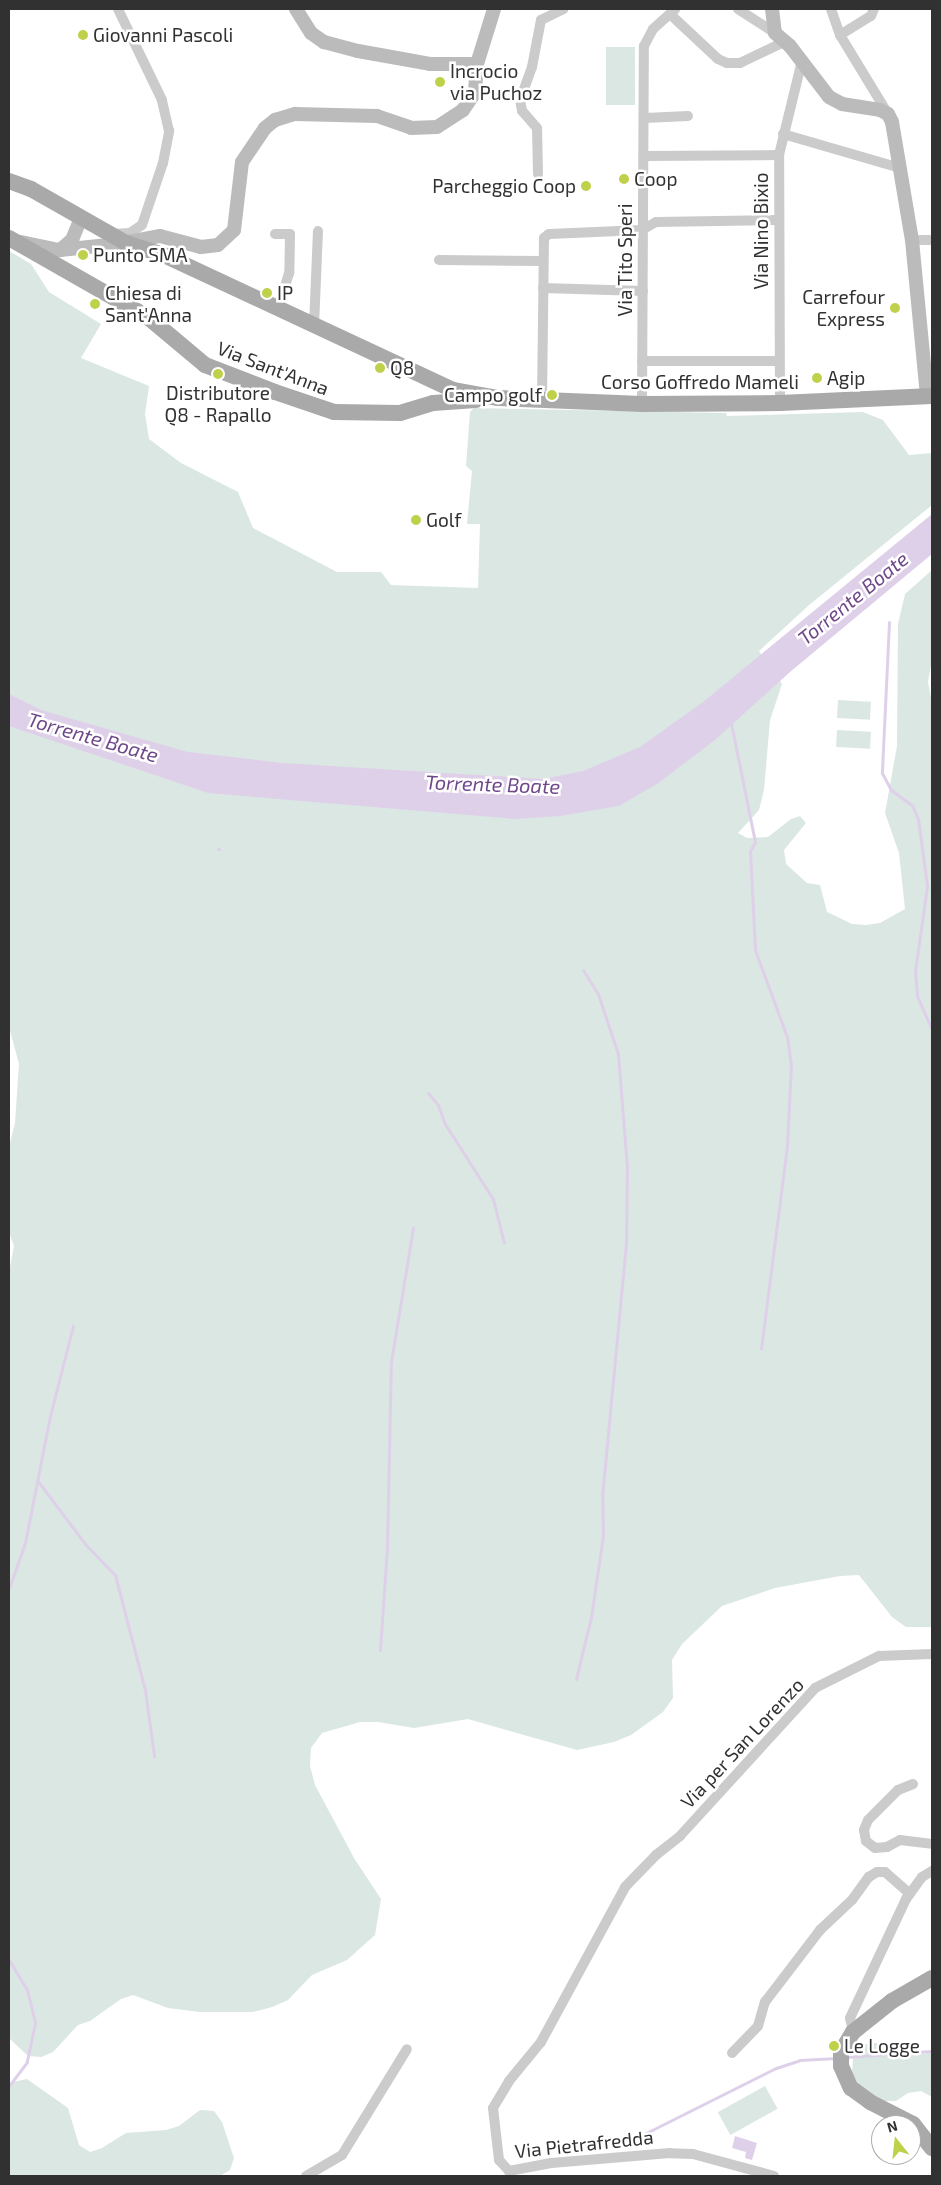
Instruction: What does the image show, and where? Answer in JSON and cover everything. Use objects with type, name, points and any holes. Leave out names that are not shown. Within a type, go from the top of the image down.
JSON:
[{"type":"main road","points":[[9,182],[30,189],[126,244],[166,256],[437,384],[498,398]]},
{"type":"main road","name":"Via Sant'Anna","points":[[10,239],[149,318],[216,371],[334,412],[400,412],[433,404],[498,398]]},
{"type":"main road","name":"Corso Goffredo Mameli","points":[[498,398],[642,404],[780,403],[930,396]]},
{"type":"main road","points":[[932,1978],[892,2001],[853,2032],[841,2052],[841,2066],[847,2083],[870,2102],[913,2124],[932,2148]]},
{"type":"street","points":[[118,9],[168,116],[163,163],[150,209],[138,230]]},
{"type":"street","points":[[296,9],[310,33],[324,42],[358,52],[430,64],[477,64]]},
{"type":"street","points":[[107,234],[120,235],[138,230],[210,248],[227,238],[236,224],[242,162],[254,141],[275,120],[296,114],[377,116],[411,128],[437,128],[463,110],[475,92],[477,64],[494,9]]},
{"type":"street","points":[[538,174],[538,128],[522,111],[520,100],[532,67],[541,20],[564,9]]},
{"type":"street","points":[[738,9],[780,37],[802,61],[829,97],[842,104],[888,114]]},
{"type":"street","points":[[772,9],[780,37]]},
{"type":"street","points":[[831,9],[840,35],[888,114],[895,130],[912,240],[930,396]]},
{"type":"street","points":[[840,35],[871,16],[874,9]]},
{"type":"street","points":[[673,12],[718,59],[727,64],[740,63],[780,37]]},
{"type":"street","name":"Via Tito Speri","points":[[642,404],[644,46],[653,29],[673,12]]},
{"type":"street","name":"Via Nino Bixio","points":[[780,403],[779,155],[802,61]]},
{"type":"street","points":[[645,118],[688,116]]},
{"type":"street","points":[[783,134],[900,168]]},
{"type":"street","points":[[644,156],[779,155]]},
{"type":"street","points":[[60,250],[72,240],[81,218]]},
{"type":"street","points":[[542,401],[543,261],[544,238],[549,234],[642,230],[656,222],[778,220]]},
{"type":"street","points":[[314,326],[318,231]]},
{"type":"street","points":[[275,234],[290,234],[289,272],[278,308]]},
{"type":"street","points":[[10,239],[60,250],[126,244],[160,236]]},
{"type":"street","points":[[912,240],[932,240]]},
{"type":"street","points":[[439,260],[543,261]]},
{"type":"street","points":[[543,288],[643,291]]},
{"type":"street","points":[[642,361],[780,361]]},
{"type":"street","points":[[433,404],[437,399],[437,384]]},
{"type":"street","name":"Via per San Lorenzo","points":[[625,1888],[656,1855],[680,1836],[814,1688],[879,1656],[932,1654]]},
{"type":"street","points":[[913,1784],[898,1790],[868,1820],[864,1830],[866,1841],[875,1848],[888,1847],[900,1840],[932,1844]]},
{"type":"street","points":[[853,2032],[850,2018],[910,1894],[922,1877],[932,1871]]},
{"type":"street","points":[[732,2053],[758,2026],[765,2002],[820,1930],[852,1900],[869,1878],[877,1872],[885,1872],[910,1894]]},
{"type":"street","name":"Via Pietrafredda","points":[[625,1888],[541,2042],[497,2098],[492,2120],[499,2160],[509,2171],[561,2162],[693,2154],[774,2176]]},
{"type":"street","points":[[306,2176],[342,2155],[407,2049]]},
{"type":"shaded area","points":[[606,47],[635,47],[635,105],[606,105]]},
{"type":"shaded area","points":[[9,251],[31,264],[49,292],[101,324],[81,358],[149,386],[145,414],[149,439],[181,463],[238,492],[253,528],[337,572],[381,572],[391,585],[478,588],[480,524],[467,524],[472,471],[466,466],[470,412],[474,408],[726,413],[727,416],[863,412],[883,420],[909,455],[932,453],[932,505],[808,606],[759,651],[782,684],[770,720],[764,790],[759,810],[738,833],[747,838],[768,837],[791,819],[800,816],[806,823],[784,850],[786,864],[807,883],[820,885],[827,912],[852,924],[866,925],[880,923],[905,909],[899,853],[885,813],[897,746],[898,624],[905,594],[932,570],[932,660],[928,682],[932,703],[932,1627],[906,1627],[892,1617],[859,1575],[840,1576],[775,1588],[722,1606],[682,1644],[672,1660],[673,1698],[663,1712],[631,1735],[614,1742],[577,1750],[468,1719],[414,1728],[378,1722],[360,1722],[322,1733],[311,1748],[310,1766],[315,1785],[354,1858],[381,1899],[375,1935],[347,1960],[312,1975],[288,2000],[272,2007],[253,2012],[200,2012],[168,2008],[133,1995],[121,1999],[90,2021],[78,2025],[53,2052],[41,2057],[28,2056],[9,2038],[9,1272],[14,1246],[9,1232],[9,1147],[15,1123],[19,1064],[9,1027]]},
{"type":"shaded area","points":[[838,700],[871,702],[870,720],[837,718]]},
{"type":"shaded area","points":[[837,730],[871,732],[870,749],[836,747]]},
{"type":"shaded area","points":[[871,2043],[901,2044],[911,2051],[925,2054],[932,2051],[932,2097],[921,2091],[908,2093],[896,2101],[882,2101],[859,2085],[852,2073],[853,2059],[858,2046]]},
{"type":"shaded area","points":[[27,2079],[68,2108],[79,2145],[90,2152],[102,2148],[126,2133],[166,2130],[179,2126],[200,2110],[214,2111],[222,2122],[234,2158],[230,2170],[220,2176],[9,2176],[9,2083]]},
{"type":"shaded area","points":[[765,2086],[778,2109],[730,2135],[718,2112]]},
{"type":"water","name":"Torrente Boate","points":[[932,514],[932,554],[790,672],[715,740],[657,784],[619,806],[560,816],[515,819],[208,793],[9,726],[9,694],[41,710],[188,752],[283,763],[543,779],[583,771],[640,747],[703,702]]},
{"type":"water","points":[[735,2136],[757,2143],[752,2160],[745,2158],[746,2152],[732,2148]]},
{"type":"waterway","points":[[889,622],[882,773],[891,790],[912,805],[918,819],[927,886],[915,971],[917,996],[932,1029]]},
{"type":"waterway","points":[[731,723],[755,842],[750,851],[755,950],[787,1037],[791,1064],[787,1146],[761,1348]]},
{"type":"waterway","points":[[576,1679],[591,1617],[603,1536],[602,1497],[626,1244],[627,1167],[618,1054],[598,994],[583,970]]},
{"type":"waterway","points":[[428,1093],[438,1105],[445,1124],[493,1199],[504,1243]]},
{"type":"waterway","points":[[380,1650],[387,1547],[391,1362],[413,1228]]},
{"type":"waterway","points":[[9,1588],[25,1543],[50,1416],[73,1326]]},
{"type":"waterway","points":[[37,1480],[86,1545],[115,1575],[145,1690],[154,1756]]},
{"type":"waterway","points":[[9,1960],[27,1990],[35,2023],[27,2062],[9,2086]]},
{"type":"waterway","points":[[847,2057],[932,2051]]},
{"type":"waterway","points":[[644,2134],[776,2068],[800,2060],[836,2058]]},
{"type":"place","name":"Giovanni Pascoli","points":[[83,35]]},
{"type":"place","name":"Incrocio via Puchoz","points":[[440,82]]},
{"type":"place","name":"Coop","points":[[624,179]]},
{"type":"place","name":"Parcheggio Coop","points":[[586,186]]},
{"type":"place","name":"Punto SMA","points":[[83,255]]},
{"type":"place","name":"IP","points":[[267,293]]},
{"type":"place","name":"Chiesa di Sant'Anna","points":[[95,304]]},
{"type":"place","name":"Carrefour Express","points":[[895,308]]},
{"type":"place","name":"Q8","points":[[380,368]]},
{"type":"place","name":"Distributore Q8 - Rapallo","points":[[218,374]]},
{"type":"place","name":"Agip","points":[[817,378]]},
{"type":"place","name":"Campo golf","points":[[552,395]]},
{"type":"place","name":"Golf","points":[[416,520]]},
{"type":"place","name":"Le Logge","points":[[834,2046]]}]
